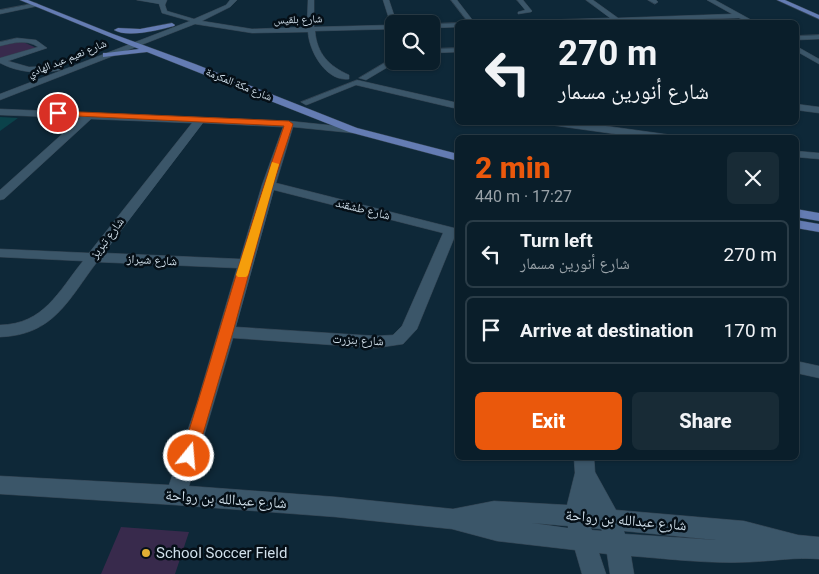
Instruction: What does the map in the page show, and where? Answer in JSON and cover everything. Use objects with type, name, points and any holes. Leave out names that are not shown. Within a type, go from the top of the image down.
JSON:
[{"type":"main road","name":"شارع مكة المكرمة","points":[[23,0],[38,2],[118,30],[152,51],[355,125],[455,157]]},
{"type":"main road","points":[[780,0],[819,17]]},
{"type":"main road","name":"شارع مكة المكرمة","points":[[38,2],[110,36],[162,45],[340,114]]},
{"type":"main road","points":[[118,30],[140,31],[171,28]]},
{"type":"main road","points":[[162,45],[162,38],[171,28]]},
{"type":"main road","points":[[103,53],[111,42],[110,36]]},
{"type":"main road","points":[[103,53],[152,51]]},
{"type":"main road","name":"شارع مكة المكرمة","points":[[355,125],[384,129],[455,147]]},
{"type":"main road","points":[[799,214],[819,217]]},
{"type":"main road","points":[[799,225],[819,228]]},
{"type":"street","points":[[140,0],[163,1],[164,12],[192,20],[203,20],[214,12]]},
{"type":"street","points":[[192,20],[228,6],[234,0]]},
{"type":"street","points":[[311,0],[310,30],[313,47],[331,70],[356,80],[455,105]]},
{"type":"street","points":[[386,0],[391,15]]},
{"type":"street","points":[[454,0],[469,20]]},
{"type":"street","points":[[520,0],[529,11],[520,13]]},
{"type":"street","points":[[589,0],[618,20],[740,16]]},
{"type":"street","points":[[710,0],[748,20]]},
{"type":"street","points":[[0,12],[38,2]]},
{"type":"street","name":"شارع نعيم عبد الهادي","points":[[0,90],[192,20]]},
{"type":"street","name":"شارع بلقيس","points":[[203,20],[248,31],[385,26]]},
{"type":"street","points":[[440,26],[455,25]]},
{"type":"street","points":[[799,38],[819,37]]},
{"type":"street","points":[[0,44],[28,40],[44,48],[1,64]]},
{"type":"street","points":[[440,51],[455,50]]},
{"type":"street","points":[[799,50],[819,62]]},
{"type":"street","name":"شارع نعيم عبد الهادي","points":[[0,98],[103,53]]},
{"type":"street","points":[[1,64],[16,69],[58,68]]},
{"type":"street","points":[[1,64],[12,74],[16,84]]},
{"type":"street","points":[[306,102],[385,66]]},
{"type":"street","points":[[0,107],[27,111],[89,115],[355,125]]},
{"type":"street","points":[[799,107],[819,110]]},
{"type":"street","points":[[0,112],[27,111]]},
{"type":"street","points":[[0,196],[89,115]]},
{"type":"street","name":"شارع تبريز","points":[[0,331],[25,330],[44,319],[200,120]]},
{"type":"street","points":[[176,494],[227,332],[268,185],[289,124]]},
{"type":"street","points":[[571,125],[646,135]]},
{"type":"street","points":[[799,154],[819,156]]},
{"type":"street","name":"شارع طشقند","points":[[268,185],[454,232]]},
{"type":"street","name":"شارع بنزرت","points":[[227,332],[376,342],[397,340],[410,329],[454,232]]},
{"type":"street","name":"شارع شيراز","points":[[0,252],[245,264]]},
{"type":"street","points":[[799,367],[819,372]]},
{"type":"street","points":[[584,465],[576,516],[594,574]]},
{"type":"street","points":[[584,465],[609,519],[617,544],[622,574]]},
{"type":"street","name":"شارع عبدالله بن رواحة","points":[[0,484],[176,494],[452,518],[497,530],[617,544],[725,551],[809,547]]},
{"type":"street","name":"شارع عبدالله بن رواحة","points":[[452,518],[494,512],[576,516],[744,532],[809,547]]},
{"type":"shaded area","points":[[21,41],[39,49],[0,59],[0,45]]},
{"type":"shaded area","name":"School Soccer Field","points":[[121,527],[189,532],[175,574],[101,574]]},
{"type":"building","points":[[0,117],[18,118],[0,131]]},
{"type":"slow traffic","points":[[242,275],[275,164]]},
{"type":"place","name":"School Soccer Field","points":[[146,553]]},
{"type":"route","points":[[58,113],[289,124],[268,185],[227,332],[189,456]]}]
